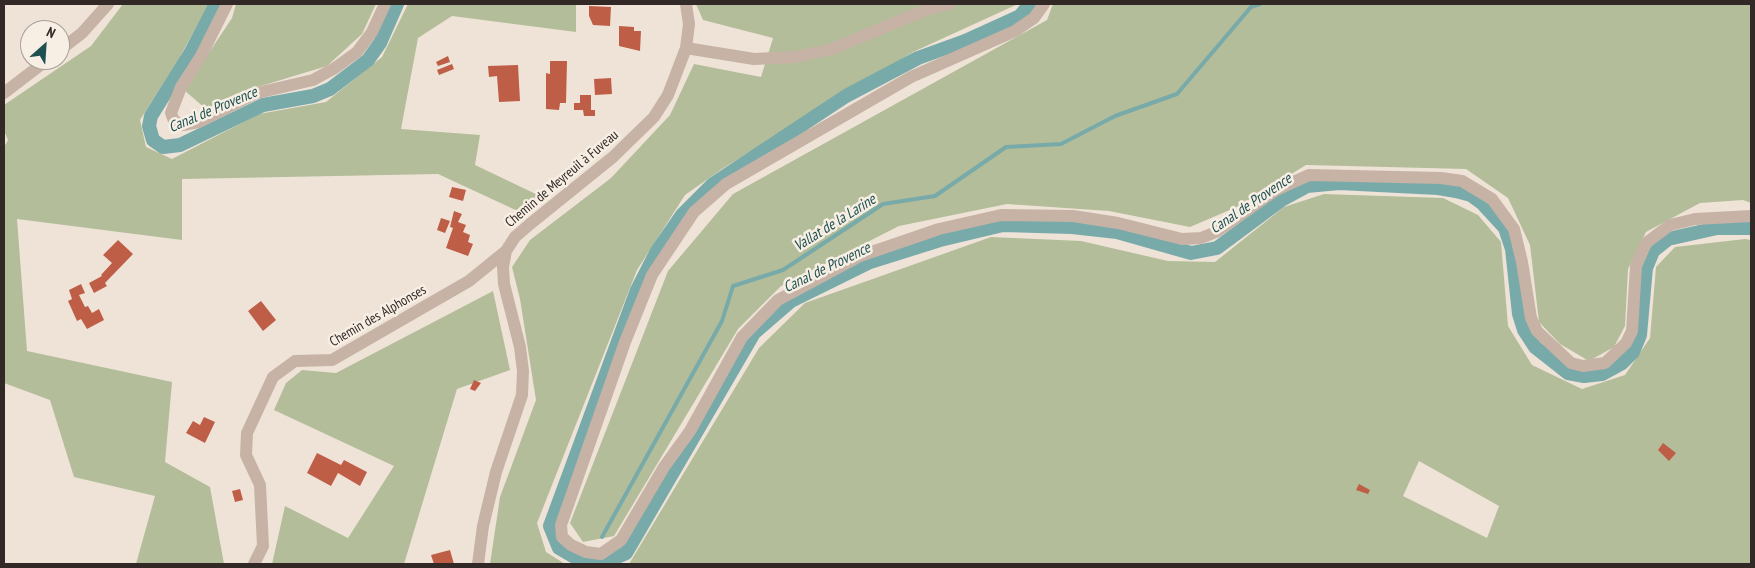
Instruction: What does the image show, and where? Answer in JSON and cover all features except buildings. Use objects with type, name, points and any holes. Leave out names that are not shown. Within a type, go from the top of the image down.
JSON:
[{"type":"street","points":[[70,42],[82,33],[108,4]]},
{"type":"street","points":[[227,4],[201,56],[181,87],[171,112],[174,120],[183,125],[199,122],[257,93],[313,80],[335,68],[357,52],[372,32],[385,4]]},
{"type":"street","name":"Chemin de Meyreuil à Fuveau","points":[[506,251],[516,237],[530,224],[613,157],[654,117],[668,95],[686,48],[689,24],[686,4]]},
{"type":"street","points":[[686,48],[754,59],[796,57],[832,50],[928,9],[950,4]]},
{"type":"street","points":[[1044,4],[1034,18],[1015,31],[911,77],[742,174],[726,184],[694,212],[652,275],[625,342],[561,525],[562,537],[571,545],[586,552],[601,554],[621,540],[664,467],[690,431],[742,337],[778,300],[860,256],[939,229],[1001,215],[1072,216],[1118,223],[1182,239],[1201,238],[1216,232],[1276,190],[1309,175],[1441,178],[1462,181],[1492,199],[1514,229],[1522,262],[1531,318],[1537,331],[1571,363],[1583,366],[1605,363],[1626,344],[1632,331],[1636,266],[1646,243],[1670,225],[1695,219],[1751,216]]},
{"type":"street","points":[[4,93],[34,70]]},
{"type":"street","points":[[478,564],[483,526],[496,472],[522,395],[523,371],[520,347],[504,284],[503,267],[506,251]]},
{"type":"street","name":"Chemin des Alphonses","points":[[254,564],[264,546],[260,486],[246,455],[248,433],[273,377],[296,361],[332,360],[469,281],[506,251]]},
{"type":"green space","points":[[123,4],[209,4],[178,60],[140,120],[146,147],[172,159],[259,114],[326,102],[382,57],[408,4],[576,4],[576,32],[452,16],[418,38],[401,129],[480,135],[475,165],[540,196],[522,213],[438,174],[182,179],[182,240],[17,219],[27,351],[172,382],[165,462],[210,487],[224,564],[136,564],[155,496],[74,477],[50,400],[4,383],[4,147],[8,140],[4,131],[4,105],[56,70],[70,70],[70,60],[91,46]]},
{"type":"green space","points":[[236,4],[376,4],[362,34],[327,66],[241,92],[206,109],[184,90],[232,18]]},
{"type":"green space","points":[[696,4],[1018,4],[913,52],[722,169],[685,195],[637,270],[537,523],[546,552],[565,564],[490,564],[500,497],[536,400],[520,299],[512,267],[530,240],[611,178],[670,115],[694,64],[761,77],[773,38],[703,20]]},
{"type":"green space","points":[[1053,4],[1751,4],[1751,203],[1743,200],[1700,203],[1646,232],[1628,269],[1625,326],[1614,347],[1589,361],[1560,344],[1539,322],[1530,245],[1508,198],[1466,169],[1306,165],[1239,206],[1190,227],[1109,211],[1007,204],[899,226],[781,286],[738,329],[614,536],[583,542],[570,523],[668,271],[733,194],[1047,20]]},
{"type":"green space","points":[[1324,194],[1443,198],[1478,215],[1501,242],[1508,326],[1532,365],[1582,389],[1625,375],[1650,338],[1656,267],[1675,247],[1745,239],[1751,240],[1751,564],[629,564],[759,348],[805,303],[991,237],[1081,241],[1168,261],[1215,262],[1284,207]],"holes":[[[1419,461],[1499,506],[1487,538],[1403,496]]]},
{"type":"green space","points":[[493,291],[510,370],[457,389],[404,564],[272,564],[285,506],[348,538],[394,466],[274,410],[286,383],[302,370],[336,373]]},
{"type":"waterway","name":"Canal de Provence","points":[[216,4],[191,52],[151,116],[149,126],[153,140],[163,147],[180,145],[263,105],[313,96],[330,89],[368,60],[380,43],[397,4]]},
{"type":"waterway","name":"Canal de Provence","points":[[1030,4],[1020,16],[965,41],[918,58],[846,96],[713,184],[682,215],[657,251],[637,290],[550,526],[559,548],[578,559],[595,563],[610,560],[626,553],[754,333],[791,301],[870,262],[940,240],[1003,225],[1072,227],[1117,232],[1191,253],[1217,248],[1283,199],[1307,186],[1339,183],[1438,188],[1456,191],[1471,195],[1482,203],[1505,228],[1512,249],[1519,314],[1524,330],[1535,347],[1568,373],[1584,376],[1602,374],[1622,363],[1633,352],[1640,335],[1646,268],[1653,251],[1668,239],[1717,228],[1751,228]]},
{"type":"waterway","name":"Vallat de la Larine","points":[[602,537],[722,321],[733,286],[783,270],[883,204],[935,196],[1006,147],[1061,144],[1115,116],[1177,94],[1251,7],[1260,4]]}]
